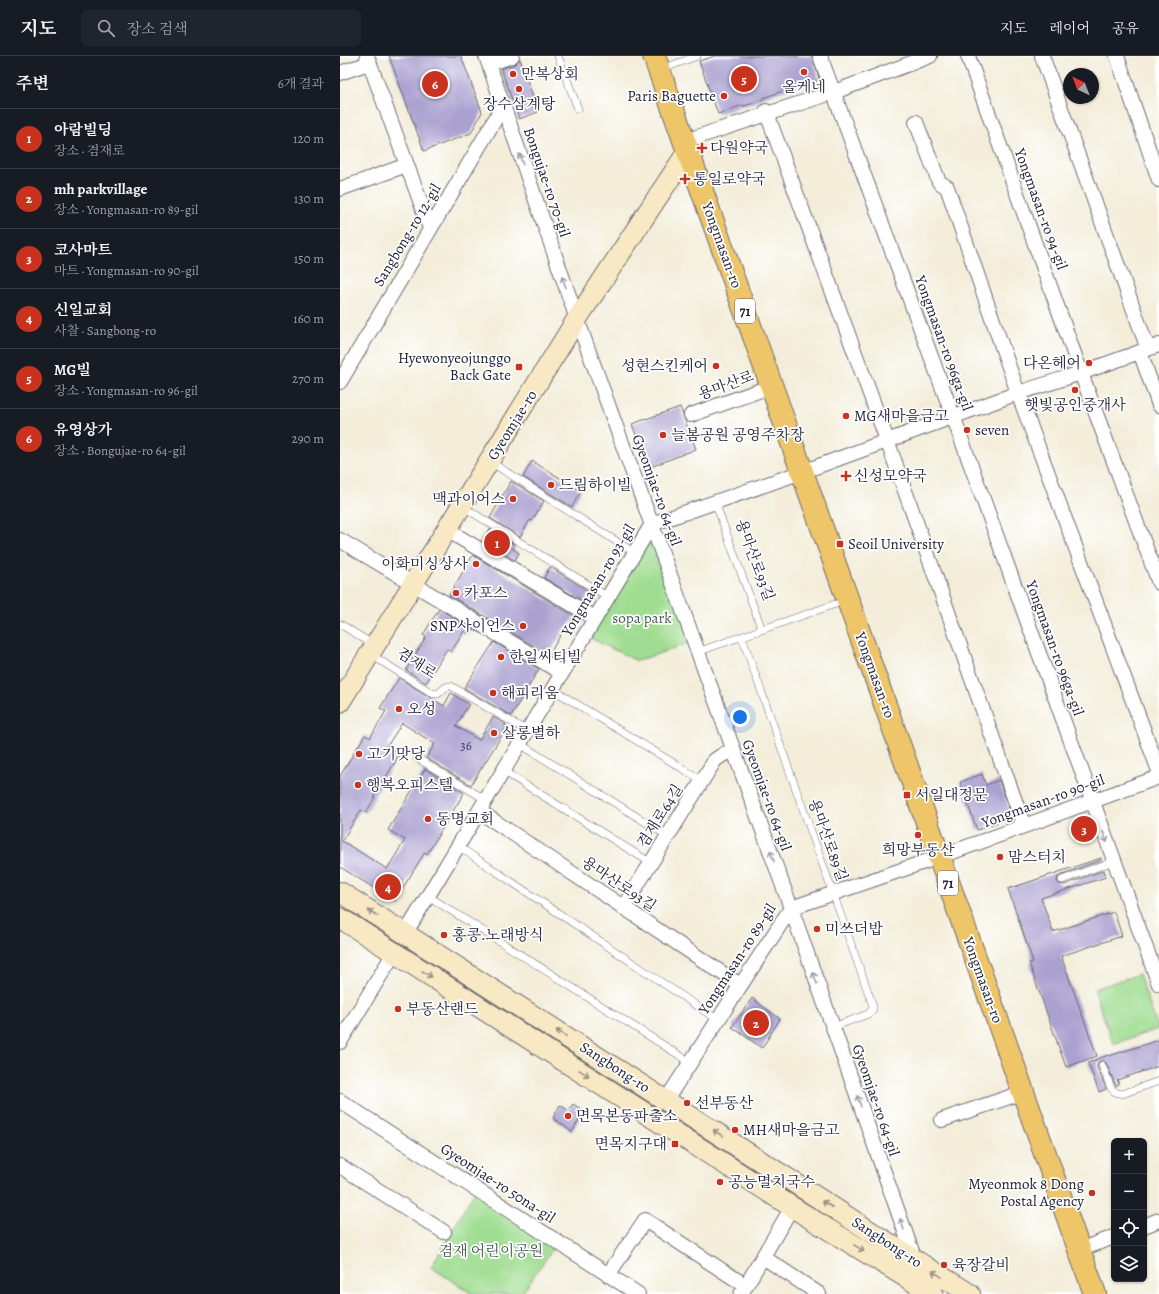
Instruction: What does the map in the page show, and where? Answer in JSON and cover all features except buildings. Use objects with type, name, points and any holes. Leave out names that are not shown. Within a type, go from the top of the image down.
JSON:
[{"type":"main road","name":"Yongmasan-ro","points":[[656,63],[1095,1294]]},
{"type":"main road","name":"Gyeomjae-ro","points":[[342,696],[373,650],[577,319],[686,146]]},
{"type":"main road","name":"Sangbong-ro","points":[[340,892],[970,1294]]},
{"type":"main road","name":"Sangbong-ro","points":[[340,918],[925,1292]]},
{"type":"main road","points":[[394,953],[406,934]]},
{"type":"street","points":[[487,60],[512,56]]},
{"type":"street","name":"Yongmasan-ro 96ga-gil","points":[[820,56],[832,92],[953,416],[1159,984]]},
{"type":"street","points":[[686,146],[767,112],[832,92],[930,56]]},
{"type":"street","name":"Yongmasan-ro 94-gil","points":[[968,56],[1159,582]]},
{"type":"street","points":[[1042,56],[1149,349],[1159,405]]},
{"type":"street","points":[[1117,56],[1159,180]]},
{"type":"street","points":[[340,73],[368,59],[430,228]]},
{"type":"street","name":"Bongujae-ro 70-gil","points":[[487,60],[577,319]]},
{"type":"street","name":"Sangbong-ro 12-gil","points":[[340,382],[503,106]]},
{"type":"street","points":[[767,112],[887,440],[1024,826]]},
{"type":"street","points":[[916,122],[939,182],[947,187],[1018,393],[1159,771]]},
{"type":"street","points":[[340,188],[407,165]]},
{"type":"street","name":"Gyeomjae-ro 64-gil","points":[[577,319],[833,1027],[915,1260]]},
{"type":"street","points":[[802,472],[953,416],[1149,349]]},
{"type":"street","name":"용마산로","points":[[691,415],[772,386]]},
{"type":"street","name":"Yongmasan-ro 93-gil","points":[[406,934],[652,524],[802,472]]},
{"type":"street","points":[[447,530],[595,618]]},
{"type":"street","points":[[340,540],[562,673]]},
{"type":"street","name":"겸재로64길","points":[[624,908],[715,760],[724,754],[733,751]]},
{"type":"street","name":"Yongmasan-ro 90-gil","points":[[939,857],[1159,777]]},
{"type":"street","name":"용마산로93길","points":[[482,806],[624,908],[740,985]]},
{"type":"street","name":"Yongmasan-ro 89-gil","points":[[666,1100],[790,908],[939,857]]},
{"type":"street","points":[[340,1042],[394,953]]},
{"type":"street","points":[[942,1120],[1024,1092]]},
{"type":"street","name":"Gyeomjae-ro 50na-gil","points":[[340,1101],[638,1294]]},
{"type":"street","points":[[340,1166],[444,1232]]},
{"type":"street","points":[[608,1275],[645,1220],[743,1290],[792,1207]]},
{"type":"street","points":[[1147,1225],[1159,1220]]},
{"type":"street","points":[[1079,1250],[1111,1238]]},
{"type":"street","points":[[763,1256],[819,1294]]},
{"type":"lane","points":[[558,56],[578,109]]},
{"type":"lane","points":[[656,63],[697,56]]},
{"type":"lane","points":[[489,461],[635,553]]},
{"type":"lane","name":"용마산로93길","points":[[715,502],[762,630]]},
{"type":"lane","points":[[462,506],[608,597]]},
{"type":"lane","points":[[698,652],[848,600]]},
{"type":"lane","name":"겸재로","points":[[340,624],[432,694],[438,694],[444,688],[451,686],[527,731]]},
{"type":"lane","name":"용마산로89길","points":[[742,637],[873,1006],[873,1009],[868,1014],[833,1027]]},
{"type":"lane","points":[[552,689],[702,781]]},
{"type":"lane","points":[[520,744],[668,836]]},
{"type":"lane","name":"용마산로93길","points":[[417,758],[482,806]]},
{"type":"lane","points":[[503,771],[651,863]]},
{"type":"lane","points":[[458,846],[718,1020]]},
{"type":"lane","points":[[1062,880],[1114,861]]},
{"type":"lane","points":[[428,896],[690,1062]]},
{"type":"lane","points":[[1102,1065],[1111,1088],[1115,1092],[1122,1094],[1159,1081]]},
{"type":"green space","name":"sopa park","points":[[651,528],[692,642],[637,661],[586,636]]},
{"type":"green space","points":[[1139,974],[1158,1029],[1113,1044],[1094,989]]},
{"type":"green space","name":"겸재 어린이공원","points":[[476,1189],[558,1242],[521,1294],[472,1294],[431,1267]]},
{"type":"place","name":"올케네","points":[[804,72]]},
{"type":"place","name":"만복상회","points":[[513,74]]},
{"type":"place","name":"MG빌","points":[[744,79]]},
{"type":"place","name":"유영상가","points":[[435,84]]},
{"type":"place","name":"장수삼계탕","points":[[519,89]]},
{"type":"place","name":"Paris Baguette","points":[[724,96]]},
{"type":"place","name":"다원약국","points":[[702,148]]},
{"type":"place","name":"통일로약국","points":[[685,179]]},
{"type":"place","name":"다온헤어","points":[[1089,363]]},
{"type":"place","name":"성현스킨케어","points":[[716,366]]},
{"type":"place","name":"Hyewonyeojunggo Back Gate","points":[[519,367]]},
{"type":"place","name":"햇빛공인중개사","points":[[1075,390]]},
{"type":"place","name":"MG새마을금고","points":[[846,416]]},
{"type":"place","name":"seven","points":[[967,430]]},
{"type":"place","name":"늘봄공원 공영주차장","points":[[663,435]]},
{"type":"place","name":"신성모약국","points":[[846,476]]},
{"type":"place","name":"드림하이빌","points":[[551,485]]},
{"type":"place","name":"맥과이어스","points":[[513,499]]},
{"type":"place","name":"아람빌딩","points":[[497,543]]},
{"type":"place","name":"Seoil University","points":[[840,544]]},
{"type":"place","name":"이화미싱상사","points":[[476,564]]},
{"type":"place","name":"카포스","points":[[456,593]]},
{"type":"place","name":"SNP사이언스","points":[[523,626]]},
{"type":"place","name":"한일씨티빌","points":[[501,657]]},
{"type":"place","name":"해피리움","points":[[493,693]]},
{"type":"place","name":"오성","points":[[399,709]]},
{"type":"place","name":"살롱별하","points":[[494,733]]},
{"type":"place","name":"고기맛당","points":[[359,754]]},
{"type":"place","name":"행복오피스텔","points":[[358,785]]},
{"type":"place","name":"서일대정문","points":[[907,795]]},
{"type":"place","name":"동명교회","points":[[428,819]]},
{"type":"place","name":"코사마트","points":[[1084,829]]},
{"type":"place","name":"희망부동산","points":[[918,835]]},
{"type":"place","name":"맘스터치","points":[[1000,857]]},
{"type":"place","name":"신일교회","points":[[388,887]]},
{"type":"place","name":"미쓰더밥","points":[[817,929]]},
{"type":"place","name":"홍콩.노래방식","points":[[444,935]]},
{"type":"place","name":"부동산랜드","points":[[398,1009]]},
{"type":"place","name":"mh parkvillage","points":[[756,1023]]},
{"type":"place","name":"선부동산","points":[[687,1103]]},
{"type":"place","name":"면목본동파출소","points":[[568,1116]]},
{"type":"place","name":"MH새마을금고","points":[[735,1130]]},
{"type":"place","name":"면목지구대","points":[[675,1144]]},
{"type":"place","name":"공능멸치국수","points":[[720,1182]]},
{"type":"place","name":"Myeonmok 8 Dong Postal Agency","points":[[1092,1193]]},
{"type":"place","name":"육장갈비","points":[[944,1265]]}]
